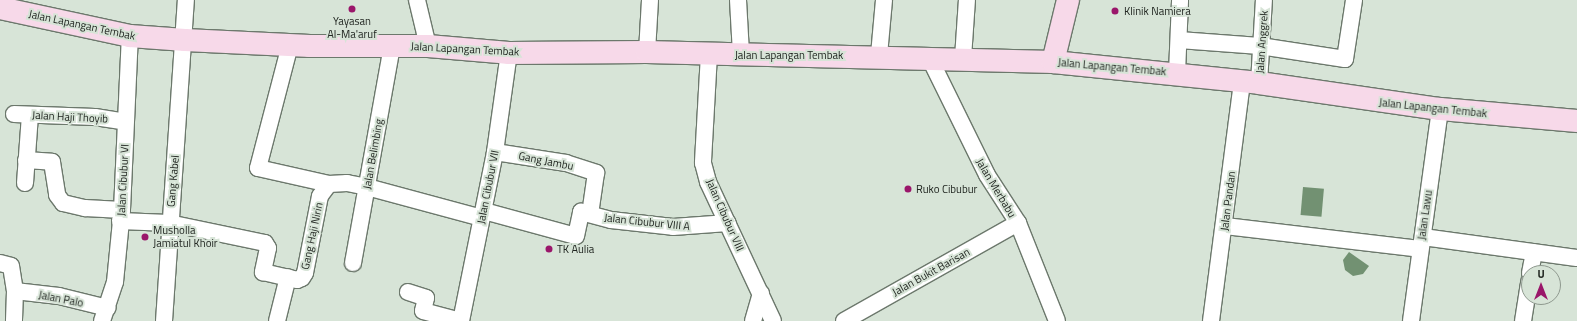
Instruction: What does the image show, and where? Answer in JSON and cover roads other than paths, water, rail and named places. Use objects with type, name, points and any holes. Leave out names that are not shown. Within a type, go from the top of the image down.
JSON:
[{"type":"street","name":"Gang Kabel","points":[[164,321],[169,224],[185,40],[186,0]]},
{"type":"street","points":[[418,0],[428,46]]},
{"type":"street","points":[[647,52],[650,0]]},
{"type":"street","points":[[738,0],[741,54]]},
{"type":"street","points":[[879,56],[884,0]]},
{"type":"street","points":[[963,58],[967,0]]},
{"type":"street","points":[[1053,62],[1068,0]]},
{"type":"street","points":[[1177,73],[1180,0]]},
{"type":"street","name":"Jalan Anggrek","points":[[1250,82],[1260,46],[1264,0]]},
{"type":"street","points":[[1179,40],[1260,46],[1343,59],[1347,58],[1354,0]]},
{"type":"street","name":"Jalan Lapangan Tembak","points":[[0,8],[130,36],[185,40],[290,45],[428,46],[509,53],[647,52],[929,57],[1053,62],[1177,73],[1440,109],[1577,122]]},
{"type":"street","name":"Jalan Cibubur VI","points":[[105,315],[115,282],[121,216],[130,36]]},
{"type":"street","points":[[290,45],[258,168],[329,184],[347,183],[576,236],[581,212],[590,214]]},
{"type":"street","name":"Jalan Belimbing","points":[[353,262],[392,46]]},
{"type":"street","name":"Jalan Cibubur VII","points":[[461,321],[495,152],[509,53]]},
{"type":"street","name":"Jalan Cibubur VIII","points":[[709,54],[703,163],[708,182],[773,321]]},
{"type":"street","name":"Jalan Merbabu","points":[[929,57],[987,174],[1018,224],[1058,321]]},
{"type":"street","name":"Jalan Pandan","points":[[1211,321],[1225,226],[1250,82]]},
{"type":"street","name":"Jalan Lawu","points":[[1411,321],[1440,109]]},
{"type":"street","name":"Jalan Haji Thoyib","points":[[14,114],[95,117],[125,122]]},
{"type":"street","points":[[25,183],[30,115]]},
{"type":"street","name":"Gang Jambu","points":[[495,152],[566,163],[596,173],[590,214]]},
{"type":"street","points":[[26,160],[52,162],[57,195],[63,203],[121,216],[169,224]]},
{"type":"street","name":"Gang Haji Nirin","points":[[169,224],[265,243],[268,248],[262,271],[298,280],[302,278],[305,273],[320,196],[329,184]]},
{"type":"street","name":"Jalan Cibubur VIII A","points":[[590,214],[611,220],[673,227],[728,223]]},
{"type":"street","name":"Jalan Bukit Barisan","points":[[844,321],[1018,224]]},
{"type":"street","points":[[1225,226],[1534,252],[1577,258]]},
{"type":"street","points":[[1532,265],[1534,252]]},
{"type":"street","points":[[0,263],[10,264],[14,292],[14,321]]},
{"type":"street","points":[[277,321],[288,277]]},
{"type":"street","name":"Jalan Palo","points":[[14,292],[59,296],[105,315]]},
{"type":"street","points":[[408,292],[426,298],[423,312],[461,321]]},
{"type":"street","points":[[752,321],[761,293]]},
{"type":"street","points":[[1523,321],[1525,305]]},
{"type":"place","name":"Yayasan Al-Ma'aruf","points":[[352,9]]},
{"type":"place","name":"Klinik Namiera","points":[[1115,11]]},
{"type":"place","name":"Ruko Cibubur","points":[[908,189]]},
{"type":"place","name":"Musholla Jamiatul Khoir","points":[[145,237]]},
{"type":"place","name":"TK Aulia","points":[[549,249]]}]
